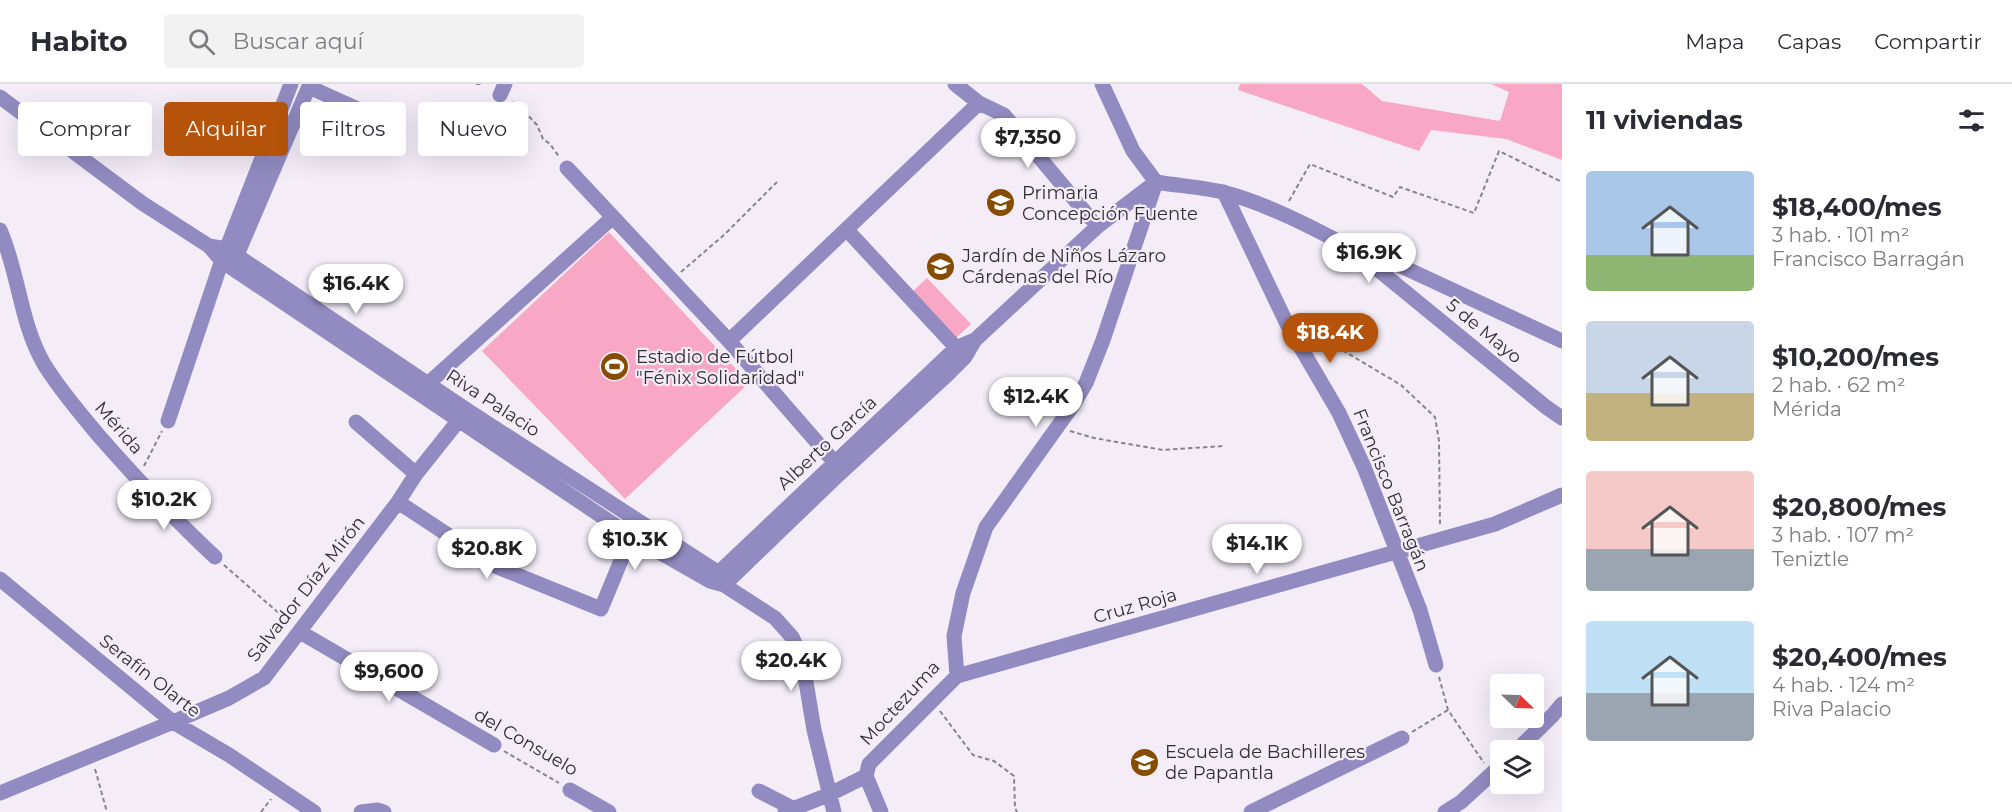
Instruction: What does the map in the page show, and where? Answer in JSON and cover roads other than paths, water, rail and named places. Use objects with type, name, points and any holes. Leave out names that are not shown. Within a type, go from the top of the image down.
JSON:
[{"type":"street","points":[[168,421],[291,84]]},
{"type":"street","points":[[955,84],[980,103],[1004,115],[1090,218]]},
{"type":"street","points":[[1102,84],[1133,151],[1156,182]]},
{"type":"street","points":[[302,102],[310,86],[344,102]]},
{"type":"street","name":"Riva Palacio","points":[[0,97],[142,203],[229,258],[463,415],[631,536],[718,579]]},
{"type":"street","points":[[229,258],[300,107],[284,101]]},
{"type":"street","points":[[729,341],[980,103]]},
{"type":"street","points":[[567,168],[729,341],[838,466]]},
{"type":"street","name":"5 de Mayo","points":[[1156,182],[1224,192],[1320,231],[1354,250],[1562,418]]},
{"type":"street","name":"Alberto García","points":[[718,579],[1098,226],[1156,182]]},
{"type":"street","name":"Moctezuma","points":[[881,812],[866,776],[868,764],[957,676],[954,636],[961,603],[986,527],[1086,383],[1103,340],[1156,182]]},
{"type":"street","name":"Francisco Barragán","points":[[1224,192],[1287,324],[1339,413],[1364,467],[1420,610],[1436,665]]},
{"type":"street","points":[[423,388],[613,217]]},
{"type":"street","name":"Mérida","points":[[0,230],[7,245],[30,333],[43,363],[79,412],[137,479],[215,557]]},
{"type":"street","points":[[847,230],[961,352]]},
{"type":"street","points":[[1354,250],[1390,261],[1562,341]]},
{"type":"street","name":"Riva Palacio","points":[[463,415],[638,521],[774,618],[792,637],[802,658],[828,795],[834,812]]},
{"type":"street","name":"Salvador Díaz Mirón","points":[[0,793],[229,698],[264,678],[398,502],[416,474],[463,415]]},
{"type":"street","points":[[356,422],[416,474]]},
{"type":"street","name":"Cruz Roja","points":[[957,676],[1495,524],[1562,495]]},
{"type":"street","points":[[398,502],[495,566],[601,609],[638,521]]},
{"type":"street","name":"Serafín Olarte","points":[[0,579],[173,722],[229,755],[314,812]]},
{"type":"street","name":"del Consuelo","points":[[300,632],[494,745]]},
{"type":"street","points":[[1527,740],[1562,704]]},
{"type":"street","points":[[1251,812],[1402,738]]},
{"type":"street","points":[[1445,812],[1461,802],[1490,775]]},
{"type":"street","points":[[759,791],[790,810],[828,795],[866,776]]},
{"type":"street","name":"del Consuelo","points":[[570,790],[609,812]]},
{"type":"street","points":[[361,812],[384,812]]},
{"type":"place","name":"Primaria Concepción Fuente","points":[[1001,203]]},
{"type":"place","name":"Jardín de Niños Lázaro Cárdenas del Río","points":[[941,266]]},
{"type":"place","name":"Estadio de Fútbol \"Fénix Solidaridad\"","points":[[615,367]]},
{"type":"place","name":"Escuela de Bachilleres de Papantla","points":[[1144,762]]}]
